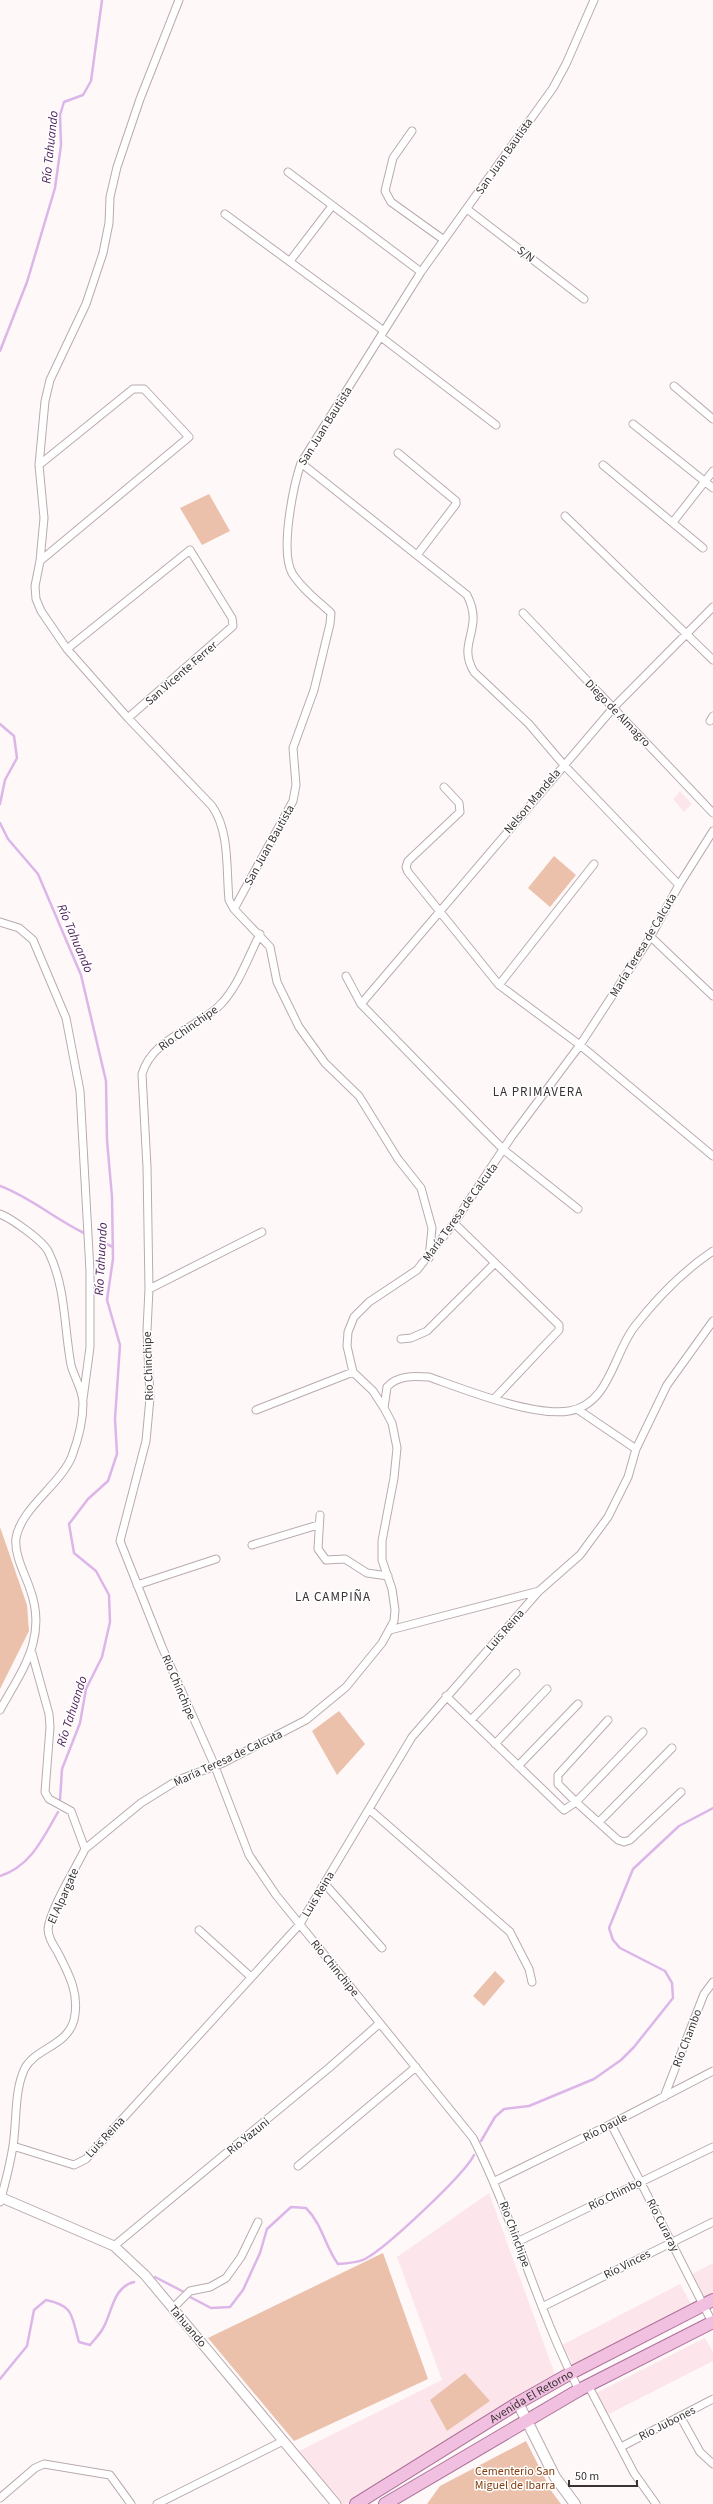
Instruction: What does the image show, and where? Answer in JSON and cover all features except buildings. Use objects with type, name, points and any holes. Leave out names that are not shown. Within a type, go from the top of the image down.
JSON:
[{"type":"main road","name":"Avenida El Retorno","points":[[356,2504],[518,2403],[571,2373],[708,2302]]},
{"type":"main road","name":"Avenida El Retorno","points":[[385,2504],[584,2388],[713,2323]]},
{"type":"main road","points":[[518,2403],[555,2477],[575,2504]]},
{"type":"street","points":[[179,0],[140,99],[117,167],[110,197],[109,223],[103,253],[86,304],[50,380],[45,401],[39,465],[44,518],[40,561],[35,586],[36,599],[41,611],[68,649],[128,718],[186,778],[220,818],[224,834],[229,900],[234,909],[260,934],[270,947],[277,982],[299,1027],[325,1063],[359,1096],[398,1159],[421,1188],[432,1228],[429,1258]]},
{"type":"street","name":"San Juan Bautista","points":[[234,909],[293,800],[296,785],[293,748],[314,690],[330,624],[331,613],[296,579],[289,563],[288,524],[292,490],[301,464],[421,272],[553,88],[566,64],[594,0]]},
{"type":"street","points":[[412,131],[393,158],[385,191],[391,202],[444,240]]},
{"type":"street","points":[[288,172],[421,272]]},
{"type":"street","points":[[290,261],[332,206]]},
{"type":"street","name":"S/N","points":[[467,209],[584,299]]},
{"type":"street","points":[[225,214],[290,261],[496,425]]},
{"type":"street","points":[[674,386],[713,419]]},
{"type":"street","points":[[39,465],[133,389],[138,387],[144,389],[189,437],[40,561]]},
{"type":"street","points":[[633,424],[713,488]]},
{"type":"street","points":[[398,453],[456,501],[456,504],[416,555]]},
{"type":"street","points":[[301,464],[467,595],[473,608],[475,620],[467,650],[468,662],[474,672],[529,724],[563,764],[679,885]]},
{"type":"street","points":[[603,465],[703,548]]},
{"type":"street","points":[[673,522],[713,471]]},
{"type":"street","points":[[565,516],[713,660]]},
{"type":"street","name":"San Vicente Ferrer","points":[[68,649],[190,550],[232,618],[234,626],[128,718]]},
{"type":"street","name":"Nelson Mandela","points":[[361,1004],[563,764],[614,707],[713,607]]},
{"type":"street","name":"Diego de Almagro","points":[[523,613],[614,707],[713,813]]},
{"type":"street","points":[[444,787],[459,803],[460,812],[408,861],[406,867],[408,872],[499,985],[580,1045],[713,1156]]},
{"type":"street","name":"María Teresa de Calcuta","points":[[85,1849],[141,1804],[178,1780],[214,1764],[223,1763],[306,1720],[330,1702],[373,1656],[390,1630],[395,1610],[388,1576],[382,1560],[382,1541],[394,1478],[397,1448],[392,1423],[384,1408],[373,1392],[353,1372],[346,1346],[348,1332],[354,1317],[369,1302],[417,1270],[429,1258],[504,1150],[512,1136],[580,1045],[651,937],[679,885],[713,831]]},
{"type":"street","points":[[499,985],[594,864]]},
{"type":"street","points":[[0,922],[19,928],[33,940],[66,1018],[80,1091],[90,1271],[90,1346],[77,1442],[72,1458],[21,1524],[16,1537],[16,1550],[34,1600],[35,1636],[32,1653],[0,1710]]},
{"type":"street","name":"Rio Chinchipe","points":[[260,934],[236,982],[220,1005],[152,1053],[145,1062],[142,1074],[147,1167],[149,1289],[147,1330],[150,1398],[146,1441],[120,1541],[136,1585],[196,1726],[214,1764],[249,1855],[276,1895],[473,2138],[495,2181],[542,2307],[571,2373],[584,2388],[621,2447],[634,2473],[656,2504]]},
{"type":"street","points":[[651,937],[713,996]]},
{"type":"street","points":[[346,976],[361,1004],[504,1150],[578,1209]]},
{"type":"street","points":[[0,1214],[13,1219],[49,1251],[62,1290],[71,1366],[83,1402]]},
{"type":"street","points":[[454,1223],[494,1264],[559,1325],[559,1330],[495,1398]]},
{"type":"street","points":[[149,1289],[262,1232]]},
{"type":"street","points":[[384,1408],[387,1387],[399,1379],[411,1375],[429,1377],[495,1398],[550,1411],[577,1409],[594,1398],[602,1389],[620,1348],[649,1309],[683,1273],[713,1252]]},
{"type":"street","points":[[401,1338],[411,1338],[427,1331],[494,1264]]},
{"type":"street","name":"Luis Reina","points":[[13,2146],[74,2166],[80,2163],[300,1924],[412,1737],[446,1696],[539,1591],[580,1555],[608,1517],[628,1477],[636,1449],[667,1385],[712,1324]]},
{"type":"street","points":[[256,1410],[353,1372]]},
{"type":"street","points":[[577,1409],[636,1449]]},
{"type":"street","points":[[320,1515],[318,1525],[318,1548],[326,1560],[345,1559],[367,1573],[388,1576]]},
{"type":"street","points":[[252,1545],[318,1525]]},
{"type":"street","points":[[136,1585],[216,1559]]},
{"type":"street","points":[[390,1630],[539,1591]]},
{"type":"street","points":[[32,1653],[49,1714],[45,1792],[49,1799],[71,1811],[85,1849]]},
{"type":"street","points":[[471,1720],[516,1673]]},
{"type":"street","points":[[495,1744],[547,1689]]},
{"type":"street","points":[[446,1696],[564,1810],[576,1802],[643,1732]]},
{"type":"street","points":[[518,1766],[578,1704]]},
{"type":"street","points":[[608,1720],[558,1775],[558,1784],[576,1802],[618,1840],[624,1842],[630,1840],[681,1792]]},
{"type":"street","points":[[599,1822],[672,1748]]},
{"type":"street","points":[[369,1809],[510,1932],[529,1969],[532,1982]]},
{"type":"street","name":"El Alpargate","points":[[0,2199],[13,2146],[21,2079],[26,2067],[34,2057],[50,2049],[66,2034],[74,2021],[77,1996],[69,1973],[52,1944],[48,1930],[51,1917],[85,1849]]},
{"type":"street","points":[[324,1883],[382,1948]]},
{"type":"street","points":[[199,1930],[251,1977]]},
{"type":"street","name":"Río Chambo","points":[[664,2097],[704,1994],[712,1985]]},
{"type":"street","name":"Rio Yazuni","points":[[114,2246],[330,2068],[380,2023]]},
{"type":"street","points":[[298,2166],[416,2067]]},
{"type":"street","name":"Río Daule","points":[[495,2181],[611,2124],[713,2071]]},
{"type":"street","name":"Río Curaray","points":[[611,2124],[671,2242],[708,2302],[713,2323]]},
{"type":"street","name":"Río Chimbo","points":[[517,2242],[713,2147]]},
{"type":"street","name":"Tahuando","points":[[0,2199],[114,2246],[145,2275],[336,2504]]},
{"type":"street","points":[[172,2308],[190,2291],[210,2287],[226,2278],[241,2257],[258,2222]]},
{"type":"street","name":"Río Vinces","points":[[542,2307],[713,2222]]},
{"type":"street","name":"Rio Jubones","points":[[621,2447],[713,2399]]},
{"type":"street","points":[[680,2416],[700,2452],[713,2464]]},
{"type":"street","points":[[158,2504],[283,2441]]},
{"type":"street","points":[[0,2498],[35,2468],[44,2464],[110,2474],[131,2504]]},
{"type":"shaded area","points":[[680,791],[692,804],[684,812],[673,799]]},
{"type":"shaded area","points":[[489,2193],[556,2377],[346,2504],[337,2504],[297,2452],[442,2380],[397,2257]]},
{"type":"shaded area","points":[[713,2263],[713,2292],[704,2297],[692,2274]]},
{"type":"shaded area","points":[[680,2284],[691,2304],[573,2365],[562,2345]]},
{"type":"shaded area","points":[[705,2338],[713,2352],[713,2361],[607,2415],[596,2393]]},
{"type":"green space","points":[[209,494],[230,531],[202,545],[180,508]]},
{"type":"green space","points":[[554,856],[576,875],[550,907],[528,888]]},
{"type":"green space","points":[[0,1527],[27,1605],[29,1631],[0,1689]]},
{"type":"green space","points":[[339,1711],[365,1744],[337,1775],[312,1731]]},
{"type":"green space","points":[[495,1971],[505,1981],[484,2006],[473,1996]]},
{"type":"green space","points":[[383,2253],[428,2379],[294,2441],[208,2338]]},
{"type":"green space","points":[[465,2373],[490,2401],[447,2431],[430,2400]]},
{"type":"green space","name":"Cementerio San Miguel de Ibarra","points":[[526,2441],[552,2492],[561,2504],[427,2504],[440,2486]]},
{"type":"waterway","name":"Río Tahuando","points":[[0,351],[27,282],[55,188],[61,145],[60,115],[64,102],[83,95],[91,81],[102,0]]},
{"type":"waterway","name":"Río Tahuando","points":[[0,724],[14,736],[17,758],[5,780],[0,804]]},
{"type":"waterway","name":"Río Tahuando","points":[[0,823],[8,839],[38,874],[81,975],[106,1081],[107,1140],[112,1197],[113,1259],[107,1300],[120,1345],[115,1419],[117,1454],[108,1481],[88,1499],[69,1524],[74,1553],[96,1571],[109,1595],[110,1622],[102,1657],[86,1689],[80,1723],[62,1769],[60,1800]]},
{"type":"waterway","points":[[0,1186],[22,1196],[84,1233]]},
{"type":"waterway","points":[[102,1242],[113,1247]]},
{"type":"waterway","points":[[481,2141],[495,2117],[504,2109],[529,2106],[594,2079],[621,2060],[634,2047],[673,1998],[672,1983],[665,1971],[620,1948],[613,1940],[609,1928],[633,1869],[679,1826],[713,1808]]},
{"type":"waterway","name":"Río Tahuando","points":[[0,1876],[11,1871],[28,1858],[41,1841],[58,1812]]},
{"type":"waterway","points":[[190,2297],[211,2308],[230,2307],[243,2290],[260,2253],[267,2229],[291,2207],[306,2208],[311,2214],[320,2228],[338,2264],[365,2259],[406,2227],[441,2194],[474,2155]]},
{"type":"waterway","points":[[155,2277],[184,2292]]},
{"type":"waterway","points":[[0,2379],[27,2346],[34,2310],[46,2300],[55,2302],[67,2309],[73,2319],[79,2342],[90,2345],[101,2332],[117,2295],[127,2285],[134,2282]]},
{"type":"district","name":"LA PRIMAVERA","points":[[538,1091]]},
{"type":"district","name":"LA CAMPIÑA","points":[[333,1596]]}]
